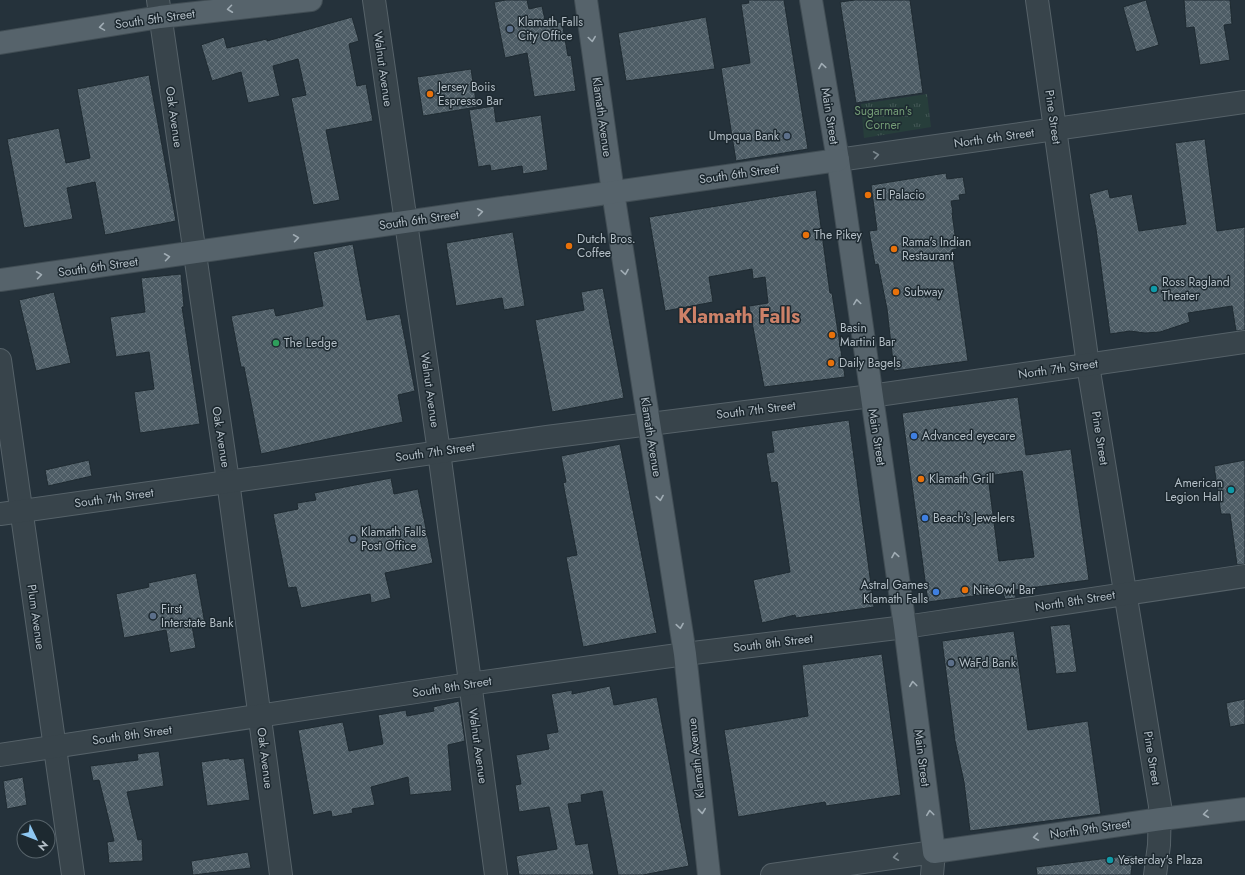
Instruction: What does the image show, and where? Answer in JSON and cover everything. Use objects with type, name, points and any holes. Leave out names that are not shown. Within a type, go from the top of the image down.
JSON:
[{"type":"main road","name":"South 5th Street","points":[[0,43],[159,9],[311,0]]},
{"type":"main road","name":"Klamath Avenue","points":[[586,0],[613,192],[685,654],[709,875]]},
{"type":"main road","name":"Main Street","points":[[812,0],[838,160],[871,396],[906,627],[934,852]]},
{"type":"main road","name":"South 6th Street","points":[[0,280],[838,160]]},
{"type":"main road","name":"North 9th Street","points":[[934,852],[1161,819],[1245,809]]},
{"type":"street","name":"Walnut Avenue","points":[[374,0],[439,452],[469,684],[496,875]]},
{"type":"street","name":"Pine Street","points":[[1037,0],[1088,365],[1126,593],[1161,819],[1155,875]]},
{"type":"street","name":"Oak Avenue","points":[[159,9],[193,253],[228,481],[281,875]]},
{"type":"street","name":"North 6th Street","points":[[838,160],[1245,102]]},
{"type":"street","name":"North 7th Street","points":[[871,396],[1245,342]]},
{"type":"street","name":"Plum Avenue","points":[[0,360],[10,512],[55,746],[73,875]]},
{"type":"street","name":"South 7th Street","points":[[10,512],[649,423],[871,396]]},
{"type":"street","name":"North 8th Street","points":[[906,627],[1245,576]]},
{"type":"street","name":"South 8th Street","points":[[0,755],[260,717],[469,684],[685,654],[906,627]]},
{"type":"street","points":[[772,875],[934,852]]},
{"type":"street","name":"Main Street","points":[[932,875],[934,852]]},
{"type":"green space","name":"Sugarman's Corner","points":[[927,94],[931,127],[864,138],[861,104]]},
{"type":"building","points":[[506,0],[527,0],[529,9],[542,6],[546,25],[562,22],[568,56],[571,55],[576,91],[534,97],[527,53],[505,58],[494,2]]},
{"type":"building","points":[[748,0],[784,0],[808,149],[736,161],[721,68],[750,63],[741,4],[749,3]]},
{"type":"building","points":[[855,0],[910,0],[923,93],[856,103],[840,2]]},
{"type":"building","points":[[1146,0],[1159,45],[1136,52],[1123,7]]},
{"type":"building","points":[[1184,0],[1230,0],[1232,24],[1224,25],[1230,60],[1200,65],[1194,27],[1186,28]]},
{"type":"building","points":[[352,17],[359,41],[349,44],[357,86],[366,84],[373,121],[326,130],[340,200],[313,205],[291,98],[306,95],[298,59],[273,66],[280,96],[248,103],[241,72],[212,81],[201,45],[224,37],[227,48],[267,39],[267,41]]},
{"type":"building","points":[[706,17],[715,69],[626,81],[618,33]]},
{"type":"building","points":[[471,69],[477,107],[423,116],[417,77]]},
{"type":"building","points":[[149,75],[176,221],[105,235],[95,182],[67,188],[73,219],[24,228],[7,139],[59,128],[66,163],[90,158],[77,89]]},
{"type":"building","points":[[494,106],[496,122],[541,115],[548,170],[523,174],[522,166],[491,171],[490,165],[478,167],[469,110]]},
{"type":"building","points":[[1205,139],[1217,231],[1245,227],[1245,330],[1236,331],[1232,306],[1188,313],[1190,322],[1160,332],[1145,333],[1130,331],[1110,334],[1096,229],[1089,194],[1108,189],[1110,198],[1132,194],[1139,231],[1186,224],[1175,143]]},
{"type":"building","points":[[946,173],[947,179],[963,177],[966,194],[959,195],[960,200],[951,201],[957,249],[952,250],[968,361],[894,371],[887,309],[878,264],[875,265],[869,231],[877,230],[871,185]]},
{"type":"building","points":[[816,190],[830,293],[832,293],[845,377],[764,387],[749,306],[768,303],[765,277],[753,279],[752,269],[709,277],[713,302],[665,311],[649,217]]},
{"type":"building","points":[[513,232],[525,306],[504,310],[502,298],[456,306],[446,243]]},
{"type":"building","points":[[353,244],[367,320],[400,314],[415,391],[398,395],[403,422],[261,454],[244,367],[241,367],[231,316],[274,308],[276,316],[323,306],[313,252]]},
{"type":"building","points":[[181,274],[184,307],[182,307],[200,424],[140,433],[134,392],[154,389],[149,352],[116,357],[110,317],[145,312],[141,278]]},
{"type":"building","points":[[603,288],[624,398],[552,412],[535,320],[584,310],[581,292]]},
{"type":"building","points":[[54,292],[71,363],[36,371],[19,300]]},
{"type":"building","points":[[1018,397],[1026,455],[1071,449],[1089,580],[1015,590],[1016,598],[1005,599],[1003,592],[928,602],[902,413]],"holes":[[[1022,471],[1034,557],[999,561],[988,476]]]},
{"type":"building","points":[[849,420],[874,607],[796,618],[795,615],[762,623],[753,580],[790,572],[777,482],[771,483],[766,453],[774,452],[771,431]]},
{"type":"building","points":[[620,444],[657,633],[583,647],[566,557],[577,555],[563,483],[566,482],[561,456]]},
{"type":"building","points":[[89,460],[92,476],[48,486],[45,470]]},
{"type":"building","name":"American Legion Hall","points":[[1245,460],[1245,564],[1237,565],[1230,514],[1221,514],[1214,466]]},
{"type":"building","name":"Klamath Falls Post Office","points":[[391,478],[394,494],[418,489],[433,563],[385,573],[391,598],[371,603],[370,594],[301,608],[296,587],[288,588],[273,514],[298,509],[297,503],[316,500],[314,493]]},
{"type":"building","points":[[196,573],[205,624],[192,626],[196,648],[170,653],[166,630],[124,638],[116,594],[149,587],[148,583]]},
{"type":"building","points":[[1070,624],[1077,672],[1056,674],[1050,626]]},
{"type":"building","points":[[1014,631],[1028,730],[1088,721],[1101,814],[970,831],[964,782],[955,741],[942,641]]},
{"type":"building","points":[[882,654],[901,795],[826,806],[825,802],[738,817],[724,730],[808,716],[802,665]]},
{"type":"building","points":[[610,686],[614,705],[657,697],[689,866],[643,875],[618,875],[602,791],[581,795],[582,802],[568,804],[576,845],[588,843],[594,875],[519,875],[516,856],[557,849],[549,807],[519,812],[515,785],[521,784],[516,755],[549,749],[546,734],[558,732],[551,694],[572,690],[572,694]]},
{"type":"building","points":[[1245,699],[1245,724],[1230,727],[1226,703]]},
{"type":"building","points":[[459,701],[465,741],[448,745],[452,791],[410,795],[408,777],[371,787],[375,805],[352,809],[353,813],[332,817],[331,811],[313,815],[298,730],[343,722],[349,751],[383,744],[378,715],[406,710],[407,716],[434,711],[433,707]]},
{"type":"building","points":[[159,751],[164,786],[127,792],[138,840],[142,839],[143,861],[109,863],[107,842],[114,841],[99,780],[93,781],[90,766],[138,760],[137,754]]},
{"type":"building","points":[[229,758],[230,760],[244,758],[250,800],[207,806],[201,762]]},
{"type":"building","points":[[23,777],[27,805],[7,809],[3,781]]},
{"type":"building","points":[[248,852],[251,868],[193,875],[191,861]]},
{"type":"building","name":"Yesterday's Plaza","points":[[1133,855],[1131,875],[1037,875],[1036,867]]},
{"type":"place","name":"Klamath Falls City Office","points":[[510,29]]},
{"type":"place","name":"Jersey Boiis Espresso Bar","points":[[430,94]]},
{"type":"place","name":"Umpqua Bank","points":[[787,136]]},
{"type":"place","name":"El Palacio","points":[[868,195]]},
{"type":"place","name":"The Pikey","points":[[806,235]]},
{"type":"place","name":"Dutch Bros. Coffee","points":[[569,246]]},
{"type":"place","name":"Rama's Indian Restaurant","points":[[894,249]]},
{"type":"place","name":"Ross Ragland Theater","points":[[1154,289]]},
{"type":"place","name":"Subway","points":[[896,292]]},
{"type":"place","name":"Basin Martini Bar","points":[[832,335]]},
{"type":"place","name":"The Ledge","points":[[276,343]]},
{"type":"place","name":"Daily Bagels","points":[[831,363]]},
{"type":"place","name":"Advanced eyecare","points":[[914,436]]},
{"type":"place","name":"Klamath Grill","points":[[921,479]]},
{"type":"place","name":"American Legion Hall","points":[[1231,490]]},
{"type":"place","name":"Beach's Jewelers","points":[[925,518]]},
{"type":"place","name":"Klamath Falls Post Office","points":[[353,539]]},
{"type":"place","name":"NiteOwl Bar","points":[[965,590]]},
{"type":"place","name":"Astral Games Klamath Falls","points":[[936,592]]},
{"type":"place","name":"First Interstate Bank","points":[[153,616]]},
{"type":"place","name":"WaFd Bank","points":[[951,663]]},
{"type":"place","name":"Yesterday's Plaza","points":[[1110,860]]},
{"type":"district","name":"Klamath Falls","points":[[739,316]]}]
